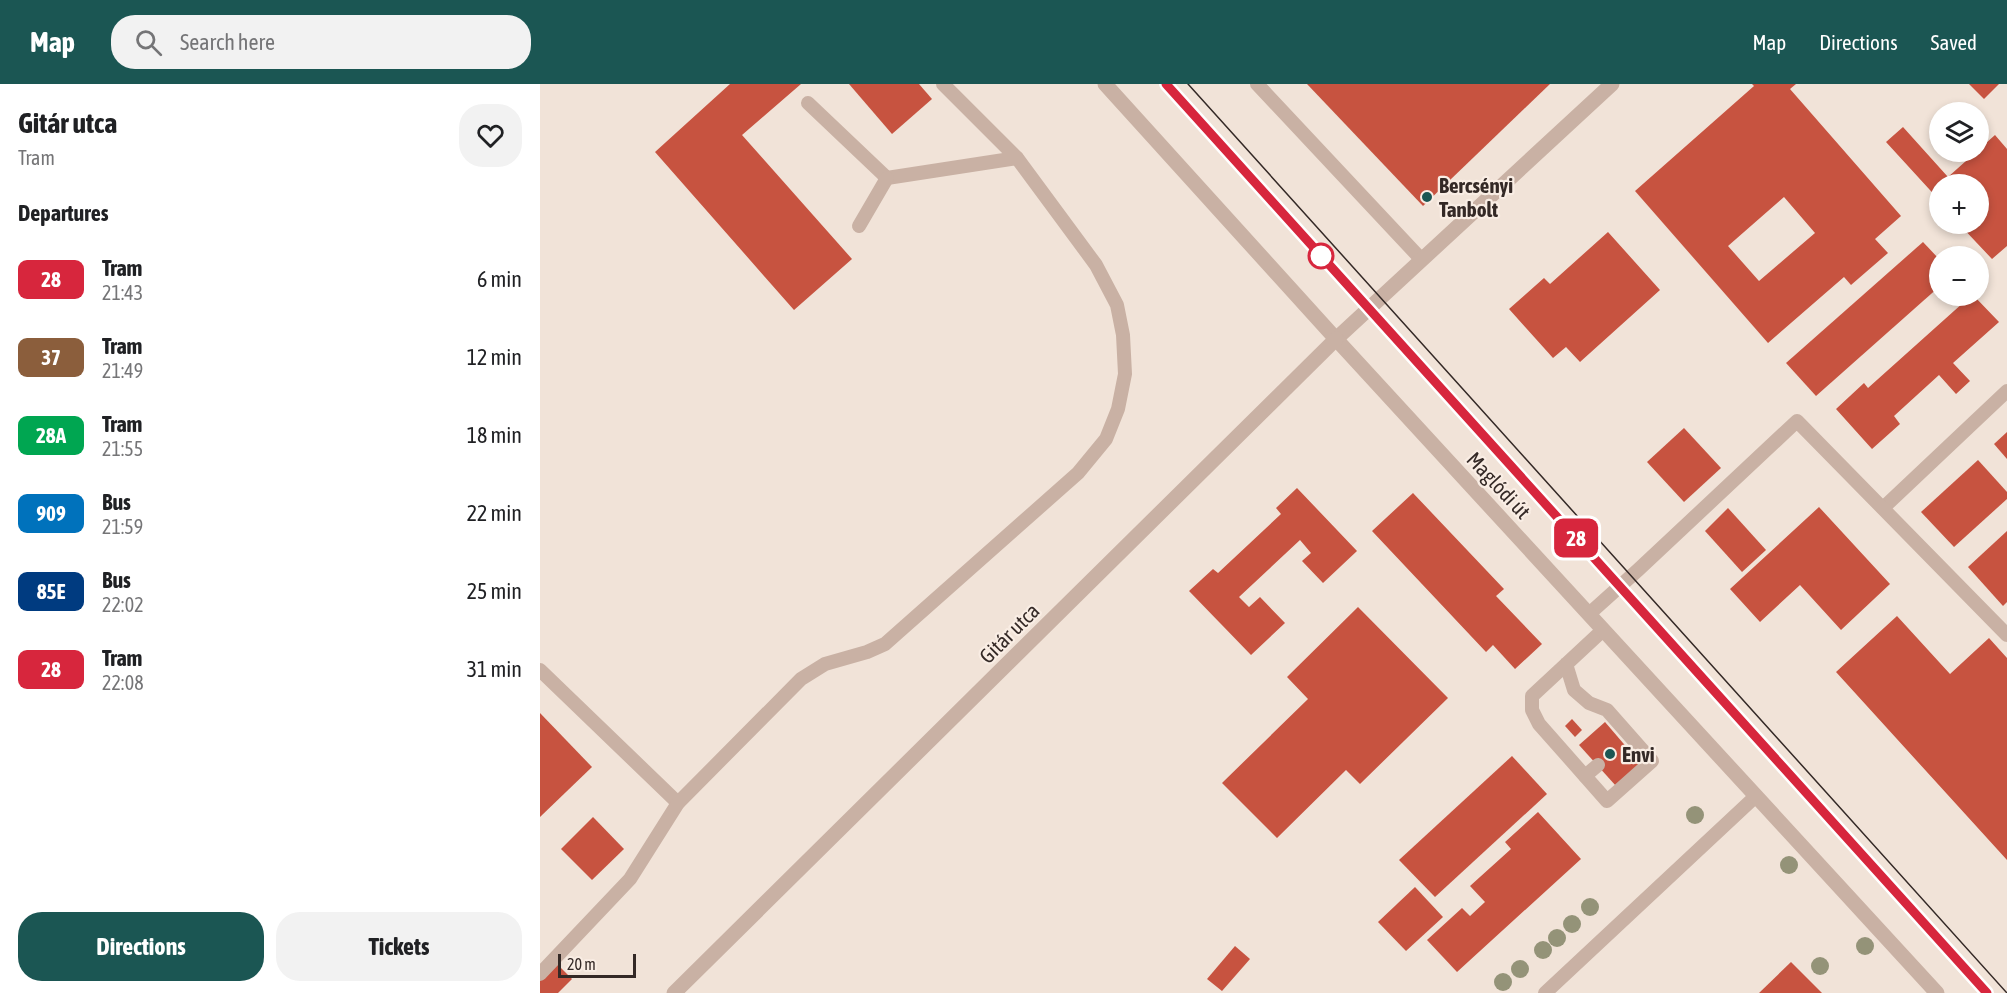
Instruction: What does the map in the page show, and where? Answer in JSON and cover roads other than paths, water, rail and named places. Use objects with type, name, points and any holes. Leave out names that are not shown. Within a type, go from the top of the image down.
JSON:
[{"type":"street","name":"Maglódi út","points":[[1105,84],[1937,993]]},
{"type":"street","name":"Gitár utca","points":[[674,993],[1336,339],[1612,84]]},
{"type":"lane","points":[[540,974],[630,879],[678,802],[801,679],[825,664],[867,652],[885,644],[1078,473],[1106,439],[1118,409],[1125,374],[1123,335],[1117,305],[1096,265],[1017,158],[943,84]]},
{"type":"lane","points":[[1257,84],[1421,259]]},
{"type":"lane","points":[[808,103],[887,178]]},
{"type":"lane","points":[[887,178],[1017,158]]},
{"type":"lane","points":[[859,226],[887,178]]},
{"type":"lane","points":[[1883,508],[2007,391]]},
{"type":"lane","points":[[1588,614],[1797,421],[2007,635]]},
{"type":"lane","points":[[1566,664],[1574,690],[1589,704],[1607,710],[1627,740],[1652,761],[1607,801],[1539,724],[1532,710],[1532,696],[1566,664],[1604,630]]},
{"type":"lane","points":[[540,670],[678,802]]},
{"type":"lane","points":[[1585,776],[1598,765]]},
{"type":"lane","points":[[1545,993],[1756,796]]},
{"type":"tram line","points":[[1166,84],[1987,993]]},
{"type":"tram line","name":"28","points":[[1166,84],[1987,993]]},
{"type":"tram line","points":[[1188,84],[2007,993]]},
{"type":"place","name":"Bercsényi Tanbolt","points":[[1427,197]]},
{"type":"place","name":"Envi","points":[[1610,754]]}]
